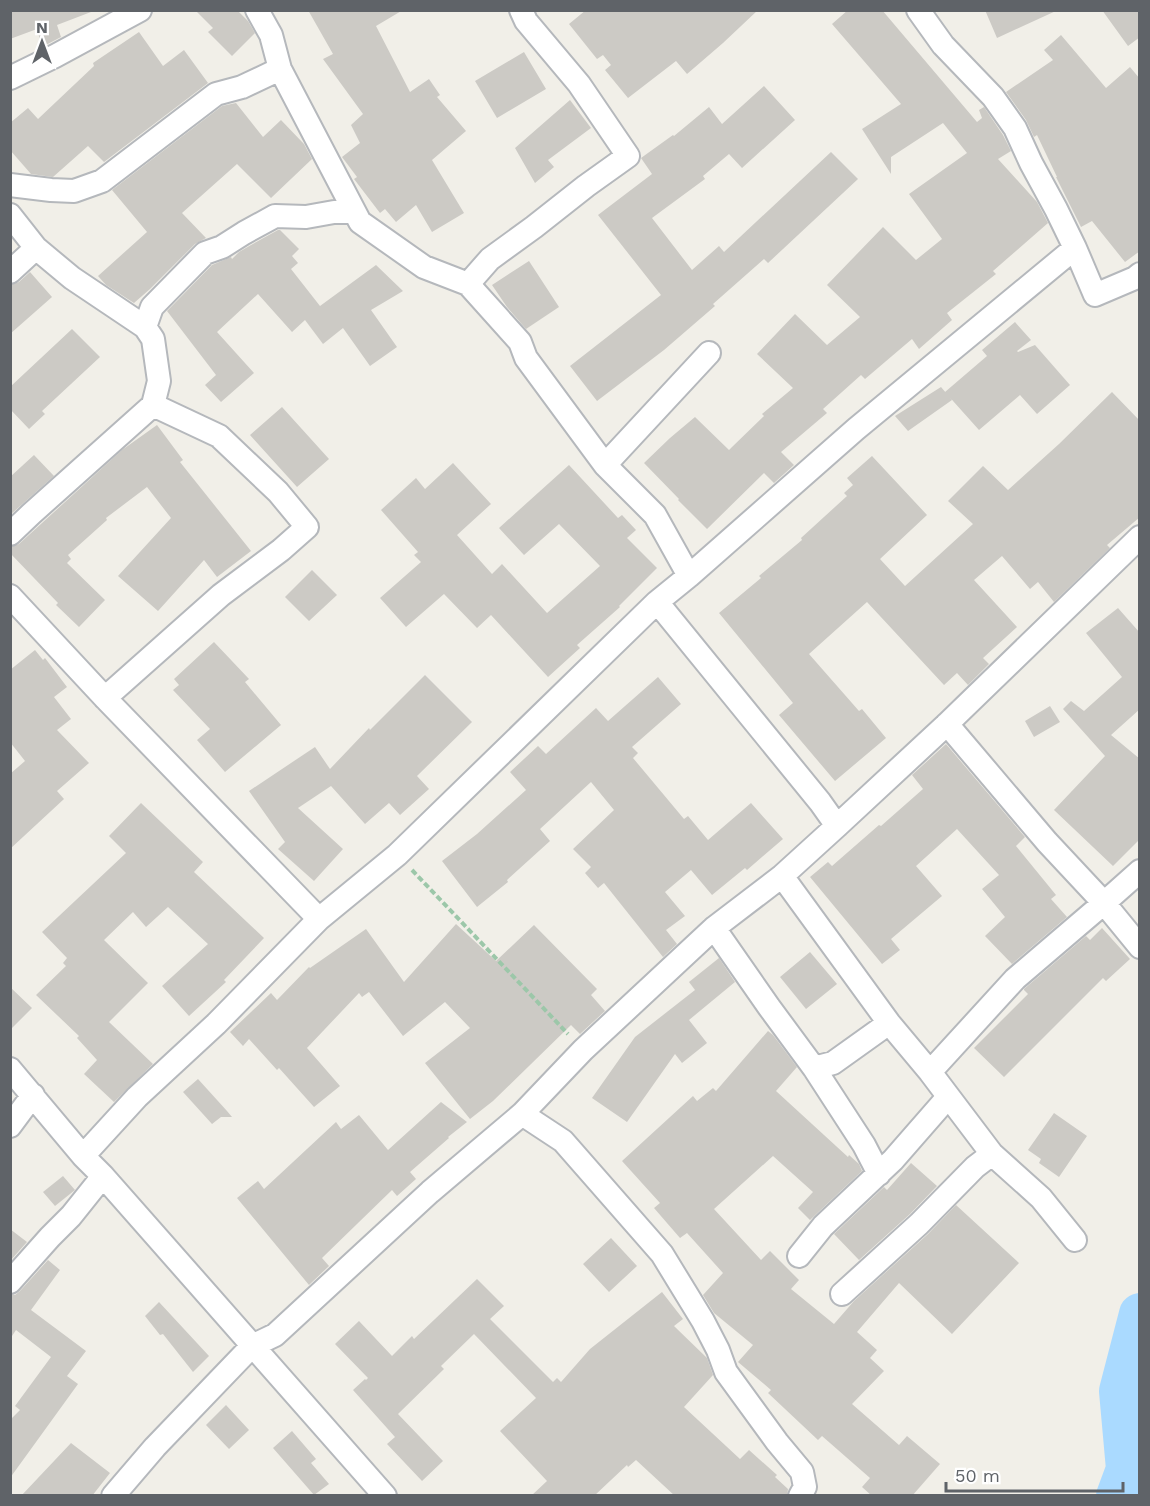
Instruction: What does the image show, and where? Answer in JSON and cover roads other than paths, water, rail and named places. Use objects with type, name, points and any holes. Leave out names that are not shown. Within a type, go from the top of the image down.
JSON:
[{"type":"street","points":[[10,78],[56,56],[140,10]]},
{"type":"street","points":[[257,10],[271,35],[280,69],[360,222],[424,267],[468,284],[520,342],[526,358],[605,465],[655,515],[689,576]]},
{"type":"street","points":[[468,284],[490,259],[628,156],[579,84],[526,21],[521,10]]},
{"type":"street","points":[[918,10],[943,45],[993,97],[1015,128],[1030,163],[1075,248],[1095,295],[1140,274]]},
{"type":"street","points":[[10,185],[74,191],[102,181],[216,94],[242,87],[280,69]]},
{"type":"street","points":[[145,327],[152,307],[205,253],[222,247],[244,232],[275,216],[306,217],[334,212],[354,212]]},
{"type":"street","points":[[10,215],[36,248],[72,278],[145,327],[153,339],[159,381],[153,405],[10,534]]},
{"type":"street","points":[[10,272],[36,248]]},
{"type":"street","points":[[83,1156],[137,1097],[216,1024],[319,919],[397,855],[657,602],[856,429],[1075,248]]},
{"type":"street","points":[[605,465],[709,353]]},
{"type":"street","points":[[105,698],[221,595],[281,550],[307,527],[278,492],[219,436],[153,405]]},
{"type":"street","points":[[113,1496],[155,1447],[252,1346],[275,1335],[430,1192],[522,1114],[583,1050],[714,928],[782,876],[837,826],[947,724],[1140,537]]},
{"type":"street","points":[[10,596],[105,698],[319,919]]},
{"type":"street","points":[[657,602],[837,826]]},
{"type":"street","points":[[947,724],[1140,947]]},
{"type":"street","points":[[930,1072],[1015,979],[1140,871]]},
{"type":"street","points":[[782,876],[889,1023],[930,1072],[992,1154],[1041,1198],[1075,1240]]},
{"type":"street","points":[[714,928],[814,1068],[864,1145],[879,1174]]},
{"type":"street","points":[[814,1068],[833,1063],[889,1023]]},
{"type":"street","points":[[10,1069],[83,1156],[104,1176],[252,1346],[373,1491]]},
{"type":"street","points":[[10,1126],[33,1095]]},
{"type":"street","points":[[799,1256],[823,1226],[893,1160],[948,1097]]},
{"type":"street","points":[[522,1114],[563,1141],[662,1254],[703,1321],[726,1372],[802,1472],[805,1487],[800,1496]]},
{"type":"street","points":[[842,1294],[919,1224],[975,1167],[992,1154]]},
{"type":"street","points":[[10,1282],[72,1216],[104,1176]]},
{"type":"waterway","points":[[1117,1496],[1127,1469],[1120,1391],[1140,1314]]},
{"type":"waterway","points":[[1120,1391],[1140,1395]]}]
